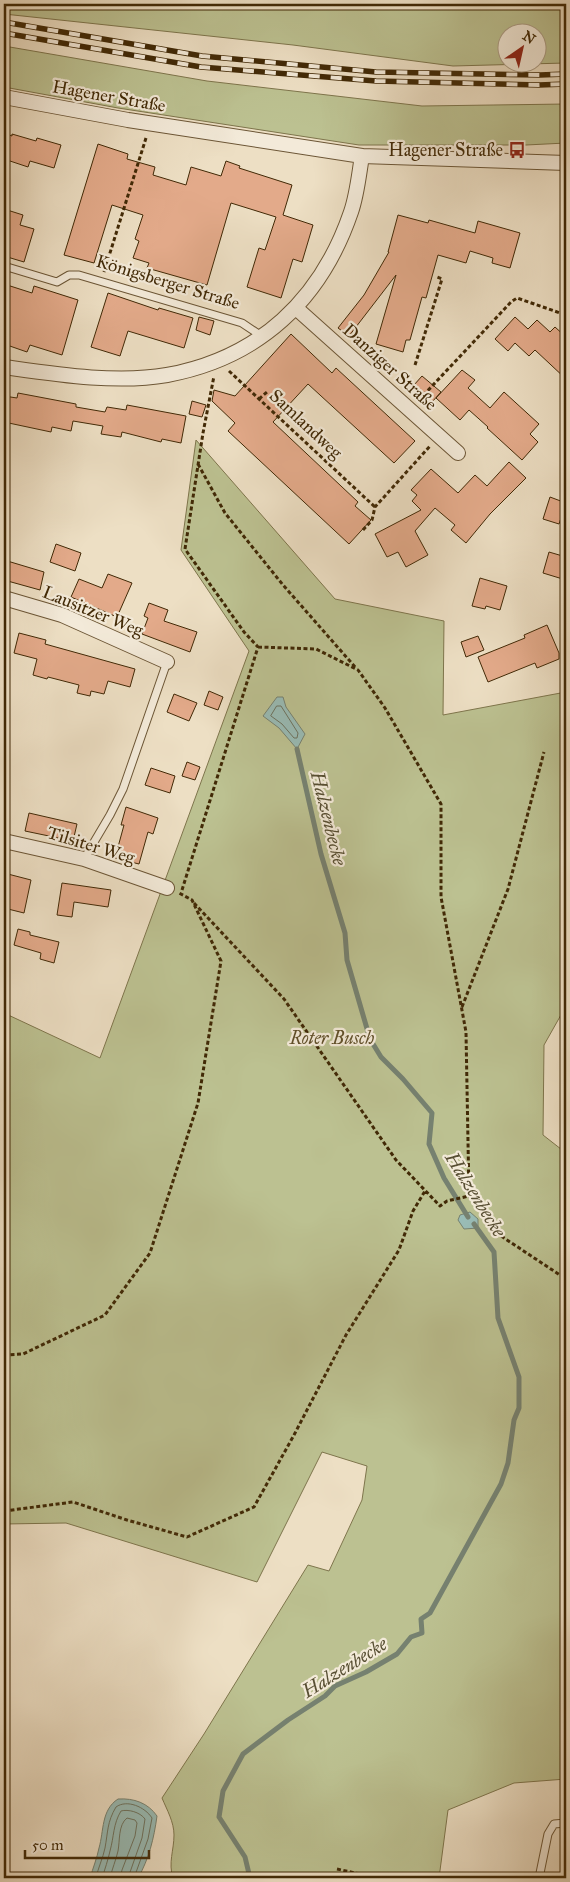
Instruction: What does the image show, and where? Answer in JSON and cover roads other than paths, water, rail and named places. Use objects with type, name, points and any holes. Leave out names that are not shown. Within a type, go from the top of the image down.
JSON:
[{"type":"street","name":"Hagener Straße","points":[[4,97],[151,123],[362,156],[566,163]]},
{"type":"street","points":[[4,367],[61,375],[117,378],[166,375],[217,361],[263,337],[296,308],[318,280],[335,252],[352,211],[362,156]]},
{"type":"street","name":"Danziger Straße","points":[[296,308],[458,453]]},
{"type":"street","name":"Lausitzer Weg","points":[[4,598],[62,615],[167,662]]},
{"type":"street","name":"Tilsiter Weg","points":[[4,840],[84,859],[167,888]]},
{"type":"lane","name":"Königsberger Straße","points":[[4,266],[57,282],[74,274],[102,280],[242,323],[263,337]]},
{"type":"lane","points":[[84,859],[123,789],[167,662]]},
{"type":"lane","points":[[539,1878],[548,1834],[554,1824],[566,1823]]},
{"type":"water","points":[[277,697],[283,697],[286,707],[305,734],[297,749],[279,728],[263,716]]},
{"type":"water","points":[[470,1212],[478,1219],[478,1228],[464,1229],[458,1220],[460,1215]]},
{"type":"water","points":[[118,1799],[130,1799],[140,1802],[157,1816],[148,1856],[138,1878],[90,1878],[101,1841],[106,1815]]},
{"type":"water","points":[[340,1873],[358,1878],[326,1878],[329,1875]]},
{"type":"waterway","name":"Halzenbecke","points":[[297,749],[321,854],[345,933],[347,960],[370,1039],[381,1057],[432,1113],[429,1144],[444,1178],[468,1217]]},
{"type":"waterway","name":"Halzenbecke","points":[[250,1878],[245,1857],[219,1817],[223,1791],[243,1754],[288,1720],[325,1696],[335,1686],[366,1672],[397,1654],[411,1637],[422,1633],[421,1619],[430,1613],[501,1484],[508,1463],[514,1420],[519,1408],[519,1377],[498,1318],[494,1252],[474,1224]]},
{"type":"railway","points":[[4,22],[202,56],[376,72],[566,74]]},
{"type":"railway","points":[[4,33],[201,67],[376,81],[566,84]]},
{"type":"place","name":"Hagener Straße","points":[[517,150]]},
{"type":"park label","name":"Roter Busch","points":[[332,1038]]}]
